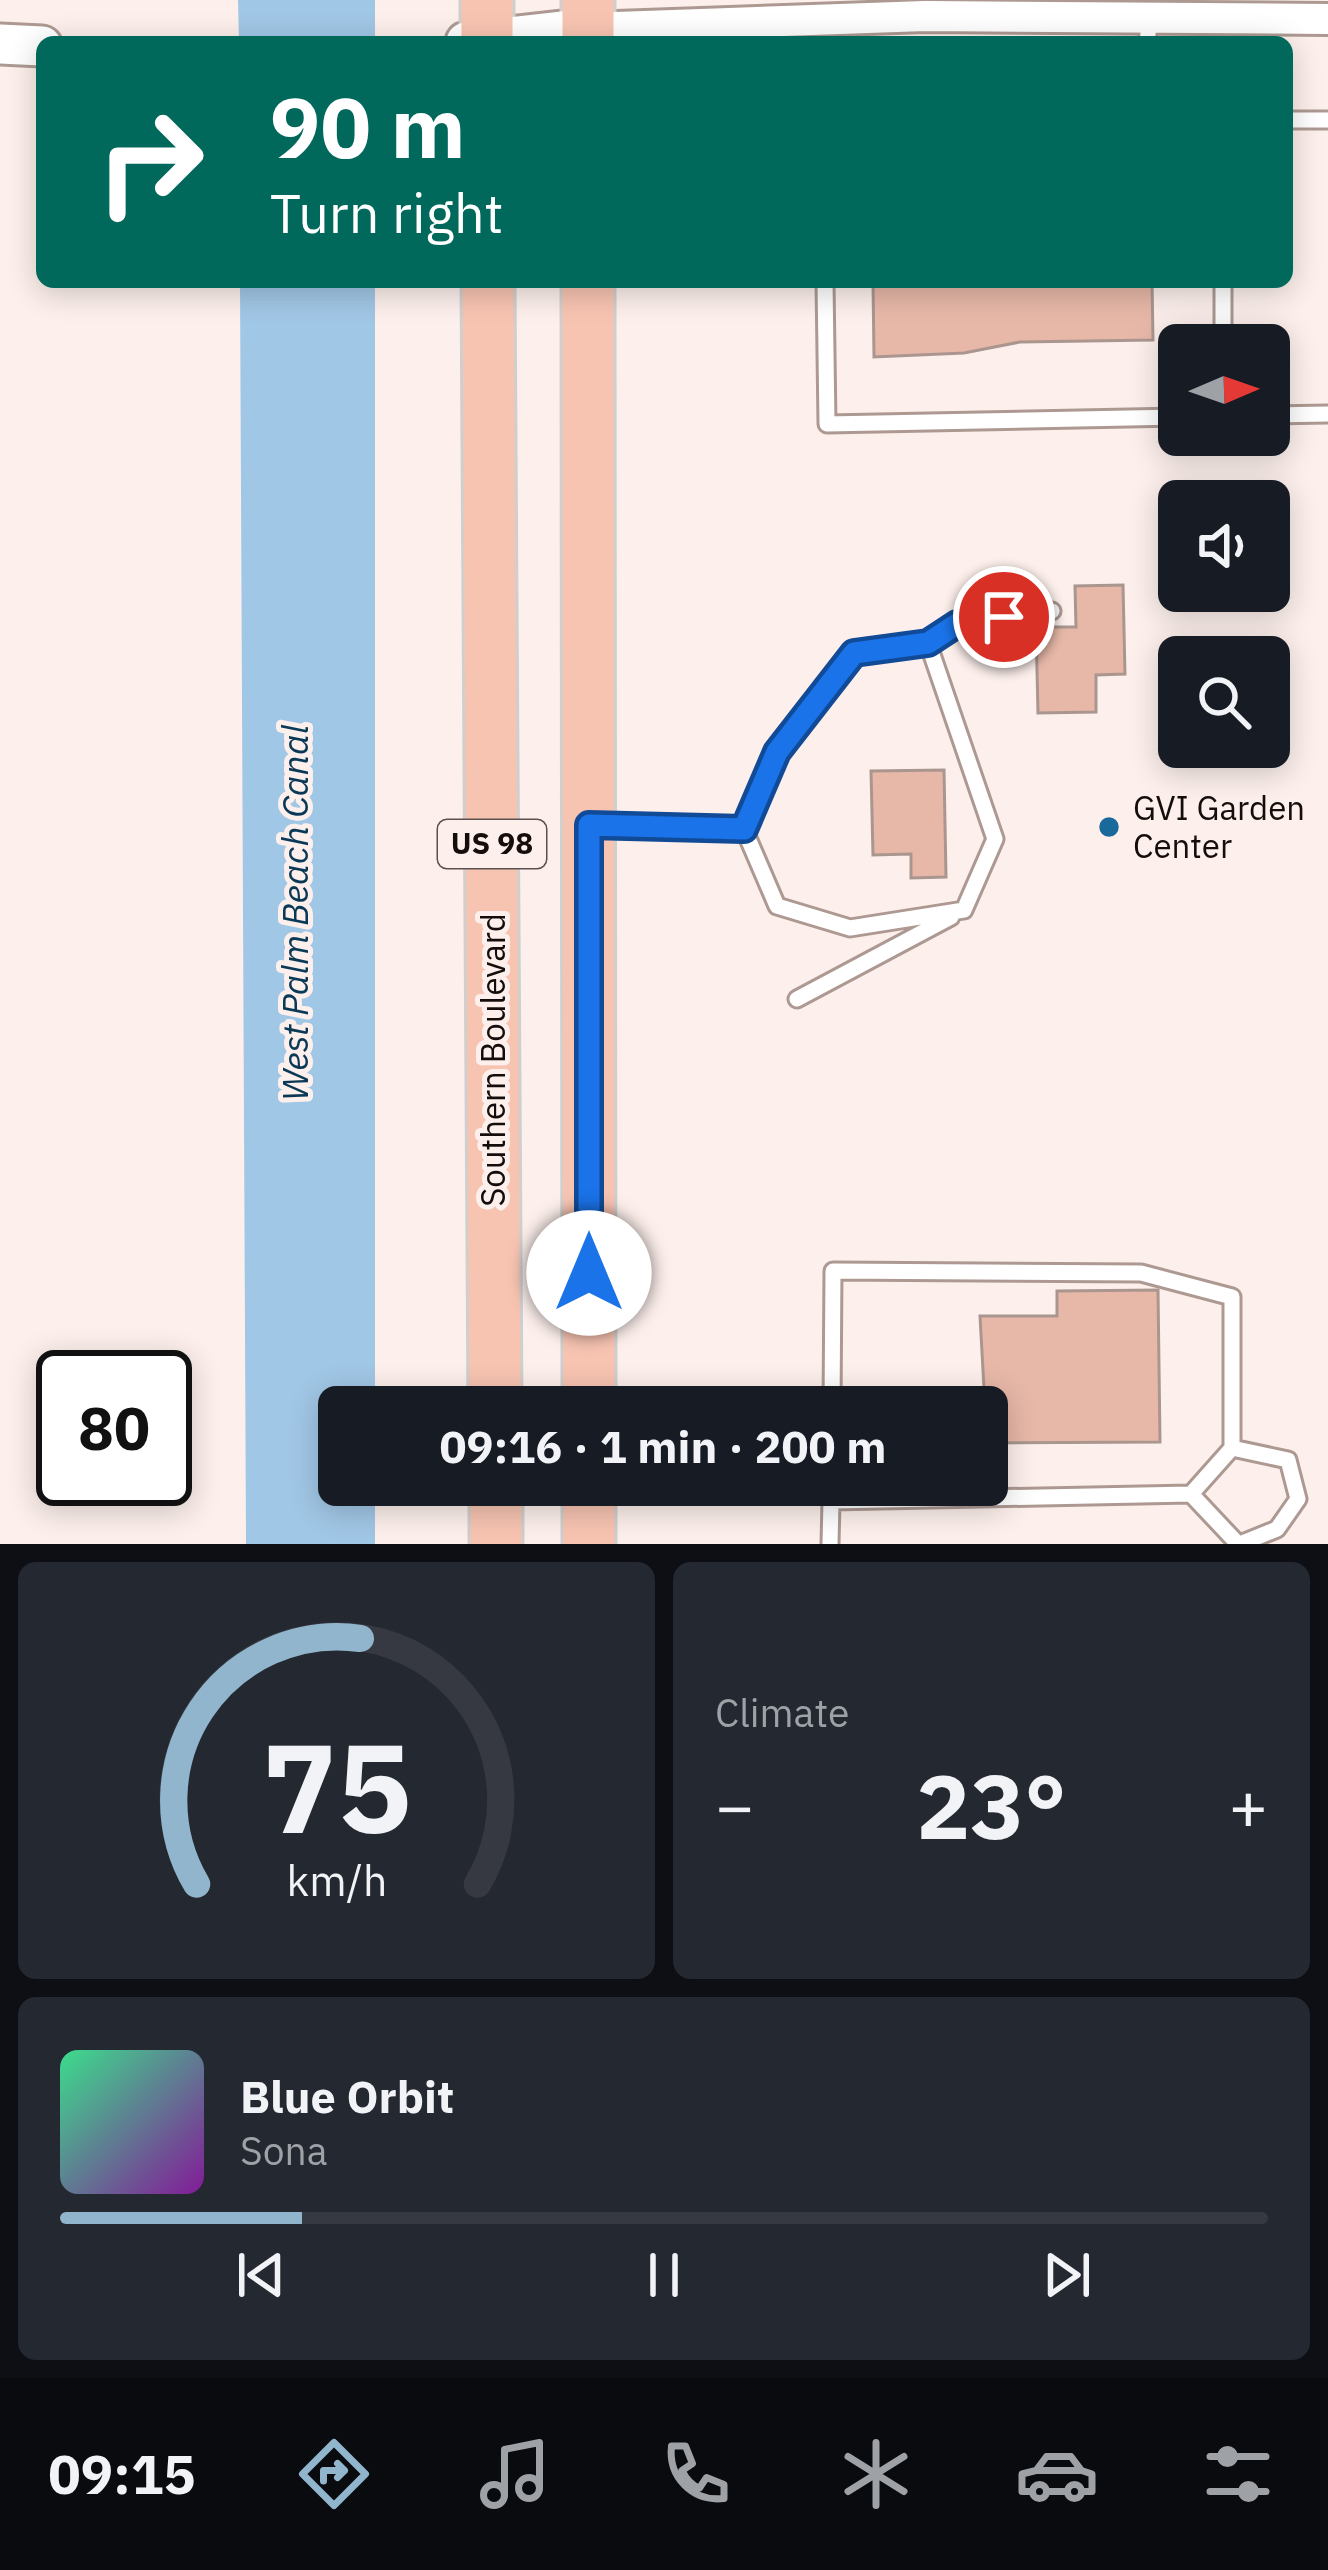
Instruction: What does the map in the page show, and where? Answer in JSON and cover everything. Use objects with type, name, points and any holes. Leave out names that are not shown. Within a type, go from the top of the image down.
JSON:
[{"type":"highway","points":[[487,0],[487,36]]},
{"type":"highway","name":"Southern Boulevard","points":[[488,288],[495,1386]]},
{"type":"highway","name":"US 98","points":[[588,288],[589,1386]]},
{"type":"highway","points":[[496,1506],[496,1544]]},
{"type":"highway","points":[[589,1506],[589,1544]]},
{"type":"street","points":[[519,36],[588,23],[964,8],[1149,30],[1328,19]]},
{"type":"street","points":[[0,44],[36,46]]},
{"type":"lane","points":[[1293,120],[1328,120]]},
{"type":"lane","points":[[825,288],[827,424],[1158,417]]},
{"type":"lane","points":[[1223,288],[1223,324]]},
{"type":"lane","points":[[1290,415],[1328,414]]},
{"type":"lane","points":[[964,910],[850,928],[777,907],[744,829],[777,752],[854,653],[928,643],[957,624],[1052,611]]},
{"type":"lane","points":[[797,999],[964,910],[995,839],[928,643]]},
{"type":"lane","points":[[589,825],[744,829]]},
{"type":"lane","points":[[832,1386],[833,1271],[1141,1273],[1232,1297],[1232,1448],[1191,1494]]},
{"type":"lane","points":[[1008,1493],[1191,1494],[1239,1544],[1277,1529],[1298,1499],[1288,1460],[1232,1448]]},
{"type":"lane","points":[[830,1544],[831,1506]]},
{"type":"water","points":[[238,0],[375,0],[375,36],[239,36]]},
{"type":"water","name":"West Palm Beach Canal","points":[[240,288],[375,288],[375,1386],[318,1386],[318,1506],[375,1506],[375,1544],[246,1544]]},
{"type":"building","points":[[873,288],[1152,288],[1153,340],[1020,342],[964,353],[874,357]]},
{"type":"building","points":[[1123,585],[1125,674],[1096,675],[1096,712],[1038,713],[1036,627],[1076,627],[1075,586]]},
{"type":"building","points":[[944,770],[946,877],[911,878],[911,854],[873,855],[871,771]]},
{"type":"building","points":[[1158,1290],[1160,1442],[1008,1443],[1008,1386],[984,1386],[980,1316],[1057,1316],[1057,1291]]},
{"type":"place","name":"GVI Garden Center","points":[[1109,827]]},
{"type":"route","points":[[589,1273],[589,825],[744,829],[777,752],[854,653],[928,643],[957,624],[1004,617]]}]
